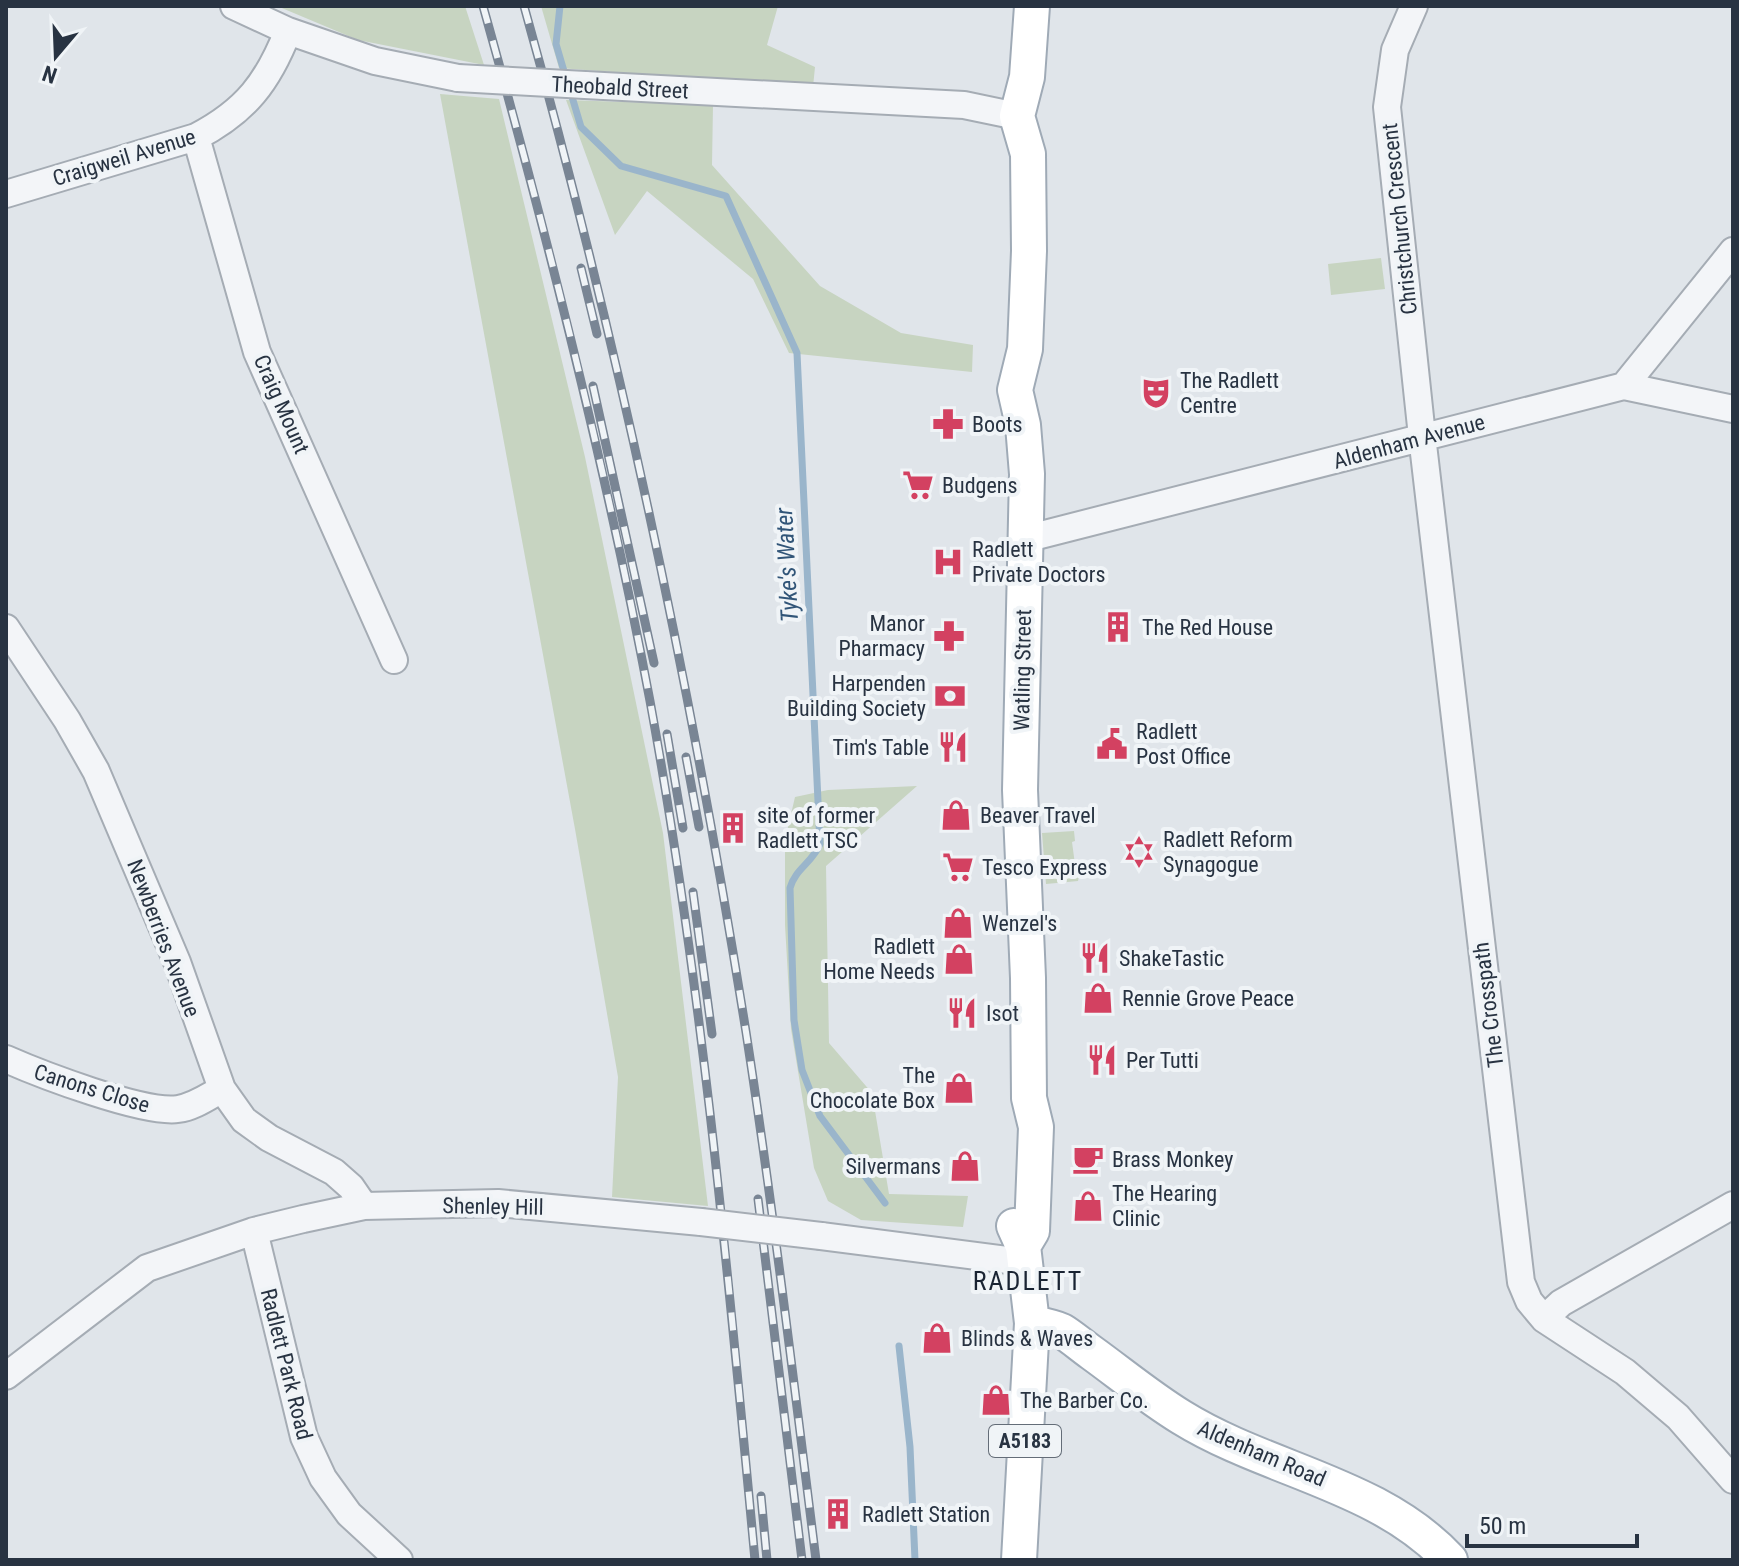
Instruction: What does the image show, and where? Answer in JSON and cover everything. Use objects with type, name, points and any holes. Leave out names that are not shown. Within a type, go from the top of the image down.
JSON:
[{"type":"main road","points":[[1017,116],[1027,77],[1032,6]]},
{"type":"main road","name":"Watling Street","points":[[1017,116],[1028,154],[1029,251],[1025,349],[1015,390],[1023,425],[1027,474],[1020,790],[1028,978],[1029,1098],[1022,1126],[1014,1226],[1023,1254],[1032,1323],[1019,1560]]},
{"type":"main road","name":"Aldenham Road","points":[[1032,1323],[1060,1330],[1207,1432],[1345,1488],[1388,1512],[1450,1560]]},
{"type":"street","name":"Theobald Street","points":[[234,6],[288,31],[375,61],[458,78],[964,105],[1017,116]]},
{"type":"street","name":"Christchurch Crescent","points":[[1414,6],[1395,50],[1387,107],[1422,436]]},
{"type":"street","name":"Craigweil Avenue","points":[[6,194],[196,137],[221,124],[246,104],[268,76],[288,31]]},
{"type":"street","name":"Craig Mount","points":[[196,137],[257,352],[394,660]]},
{"type":"street","points":[[1733,251],[1624,386],[1733,409]]},
{"type":"street","name":"Aldenham Avenue","points":[[1025,539],[1624,386]]},
{"type":"street","name":"The Crosspath","points":[[1422,436],[1521,1282],[1529,1301],[1544,1319],[1625,1372],[1678,1417],[1733,1480]]},
{"type":"street","name":"Newberries Avenue","points":[[6,628],[67,720],[96,771],[177,962],[222,1089],[244,1120],[269,1138],[334,1172],[351,1187],[364,1206]]},
{"type":"street","name":"Canons Close","points":[[6,1059],[40,1074],[162,1109],[177,1110],[190,1106],[222,1089]]},
{"type":"street","name":"Shenley Hill","points":[[6,1376],[147,1268],[254,1231],[364,1206],[498,1203],[1023,1254]]},
{"type":"street","points":[[1544,1319],[1561,1303],[1733,1205]]},
{"type":"street","name":"Radlett Park Road","points":[[254,1231],[304,1437],[323,1478],[349,1514],[399,1560]]},
{"type":"green space","points":[[277,6],[465,6],[484,65],[358,40]]},
{"type":"green space","points":[[541,6],[778,6],[767,45],[815,67],[813,87],[559,68]]},
{"type":"green space","points":[[440,94],[499,99],[585,457],[663,833],[708,1206],[612,1197],[618,1077]]},
{"type":"green space","points":[[566,100],[713,105],[712,165],[820,286],[901,333],[973,345],[972,372],[789,353],[753,279],[647,191],[615,235]]},
{"type":"green space","points":[[1381,258],[1385,289],[1331,295],[1328,264]]},
{"type":"green space","points":[[917,786],[826,866],[829,1043],[872,1093],[889,1194],[968,1196],[963,1227],[861,1220],[828,1201],[814,1168],[791,1029],[785,925],[785,840],[795,797],[828,790]]},
{"type":"green space","points":[[1074,831],[1075,841],[1072,842],[1076,872],[1080,872],[1078,881],[1046,884],[1042,833]]},
{"type":"waterway","name":"Tyke's Water","points":[[560,6],[556,44],[566,78]]},
{"type":"waterway","name":"Tyke's Water","points":[[570,90],[581,127],[621,166],[726,196],[797,353],[820,844],[790,888],[794,1020],[802,1070],[820,1116],[885,1203]]},
{"type":"waterway","name":"Tyke's Water","points":[[899,1346],[910,1447],[915,1560]]},
{"type":"railway","points":[[483,6],[574,352],[650,701],[699,1022],[724,1237],[755,1560]]},
{"type":"railway","points":[[524,6],[621,387],[701,773],[756,1098],[816,1560]]},
{"type":"railway","points":[[581,268],[597,334]]},
{"type":"railway","points":[[593,386],[654,663]]},
{"type":"railway","points":[[667,734],[683,828]]},
{"type":"railway","points":[[686,757],[699,827]]},
{"type":"railway","points":[[693,892],[712,1034]]},
{"type":"railway","points":[[758,1199],[802,1560]]},
{"type":"railway","points":[[761,1496],[767,1560]]},
{"type":"place","name":"The Radlett Centre","points":[[1156,393]]},
{"type":"place","name":"Boots","points":[[948,424]]},
{"type":"place","name":"Budgens","points":[[918,485]]},
{"type":"place","name":"Radlett Private Doctors","points":[[948,562]]},
{"type":"place","name":"The Red House","points":[[1118,627]]},
{"type":"place","name":"Manor Pharmacy","points":[[949,636]]},
{"type":"place","name":"Harpenden Building Society","points":[[950,696]]},
{"type":"place","name":"Radlett Post Office","points":[[1112,744]]},
{"type":"place","name":"Tim's Table","points":[[953,747]]},
{"type":"place","name":"Beaver Travel","points":[[956,815]]},
{"type":"place","name":"site of former Radlett TSC","points":[[733,828]]},
{"type":"place","name":"Radlett Reform Synagogue","points":[[1139,852]]},
{"type":"place","name":"Tesco Express","points":[[958,867]]},
{"type":"place","name":"Wenzel's","points":[[958,923]]},
{"type":"place","name":"ShakeTastic","points":[[1095,958]]},
{"type":"place","name":"Radlett Home Needs","points":[[959,959]]},
{"type":"place","name":"Rennie Grove Peace","points":[[1098,998]]},
{"type":"place","name":"Isot","points":[[962,1013]]},
{"type":"place","name":"Per Tutti","points":[[1102,1060]]},
{"type":"place","name":"The Chocolate Box","points":[[959,1088]]},
{"type":"place","name":"Brass Monkey","points":[[1088,1159]]},
{"type":"place","name":"Silvermans","points":[[965,1166]]},
{"type":"place","name":"The Hearing Clinic","points":[[1088,1206]]},
{"type":"place","name":"Blinds & Waves","points":[[937,1338]]},
{"type":"place","name":"The Barber Co.","points":[[996,1400]]},
{"type":"place","name":"Radlett Station","points":[[838,1514]]},
{"type":"district","name":"RADLETT","points":[[1028,1281]]}]
